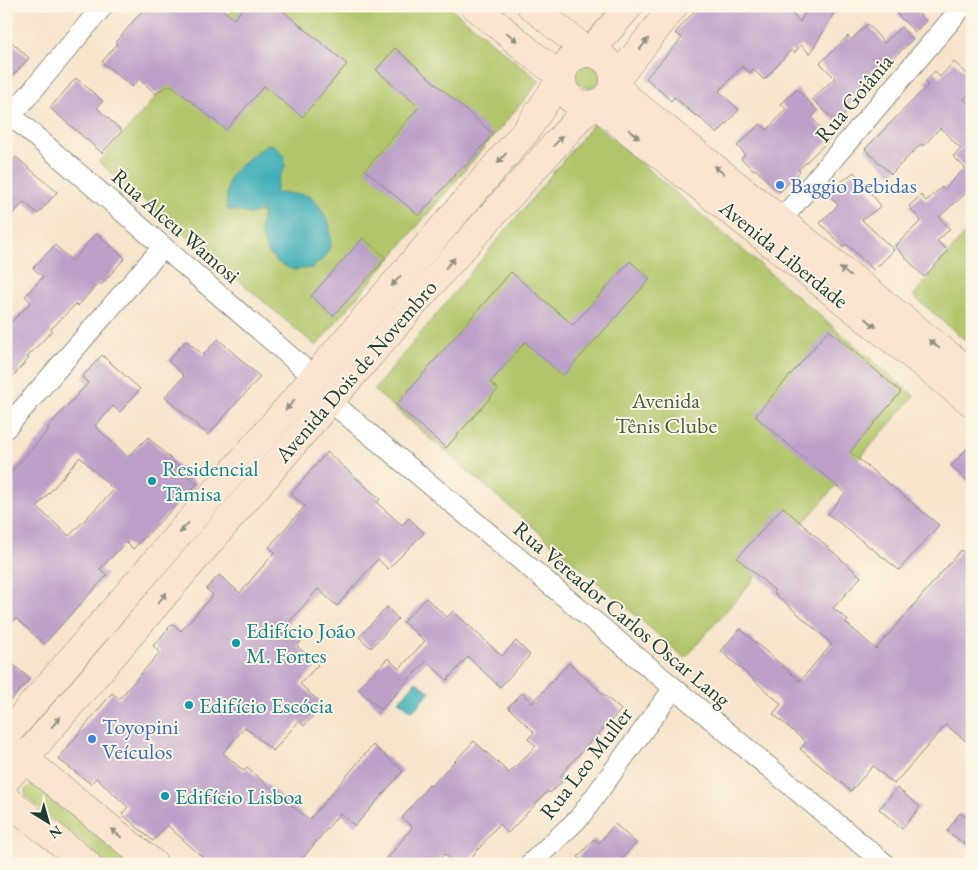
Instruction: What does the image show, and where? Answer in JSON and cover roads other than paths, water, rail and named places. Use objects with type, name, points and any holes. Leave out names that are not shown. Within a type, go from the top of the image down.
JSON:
[{"type":"street","points":[[8,116],[103,6]]},
{"type":"street","points":[[475,6],[562,77]]},
{"type":"street","points":[[531,6],[589,53]]},
{"type":"street","points":[[589,53],[629,6]]},
{"type":"street","points":[[614,81],[674,6]]},
{"type":"street","name":"Rua Goiânia","points":[[781,220],[963,6]]},
{"type":"street","points":[[589,53],[599,55],[608,61],[613,70],[614,81],[613,89],[603,101],[596,104],[583,105],[572,99],[564,89],[562,77],[565,68],[571,60],[579,55],[589,53]]},
{"type":"street","name":"Avenida Dois de Novembro","points":[[6,735],[526,131],[562,77]]},
{"type":"street","name":"Avenida Liberdade","points":[[614,81],[625,96],[972,374]]},
{"type":"street","name":"Avenida Dois de Novembro","points":[[6,780],[15,752],[330,401],[457,254],[579,118],[596,104]]},
{"type":"street","name":"Avenida Liberdade","points":[[596,104],[972,403]]},
{"type":"street","name":"Rua Alceu Wamosi","points":[[8,116],[314,377]]},
{"type":"street","points":[[6,428],[163,247]]},
{"type":"street","points":[[314,377],[330,401]]},
{"type":"street","name":"Rua Vereador Carlos Oscar Lang","points":[[330,401],[885,864]]},
{"type":"street","name":"Rua Leo Muller","points":[[530,864],[579,818],[674,688]]},
{"type":"street","points":[[15,752],[154,864]]},
{"type":"street","points":[[6,799],[87,864]]},
{"type":"water","points":[[268,144],[275,146],[284,156],[285,167],[278,180],[275,193],[301,194],[311,197],[320,207],[329,223],[331,245],[324,258],[312,268],[294,270],[278,263],[267,251],[260,231],[263,211],[249,214],[227,209],[228,188],[231,176],[242,164]]},
{"type":"water","points":[[416,681],[430,692],[412,712],[399,701]]},
{"type":"place","name":"Baggio Bebidas","points":[[780,185]]},
{"type":"place","name":"Residencial Tâmisa","points":[[152,481]]},
{"type":"place","name":"Edifício João M. Fortes","points":[[236,643]]},
{"type":"place","name":"Edifício Escócia","points":[[189,705]]},
{"type":"place","name":"Toyopini Veículos","points":[[92,739]]},
{"type":"place","name":"Edifício Lisboa","points":[[165,796]]},
{"type":"park label","name":"Avenida Tênis Clube","points":[[666,412]]}]
